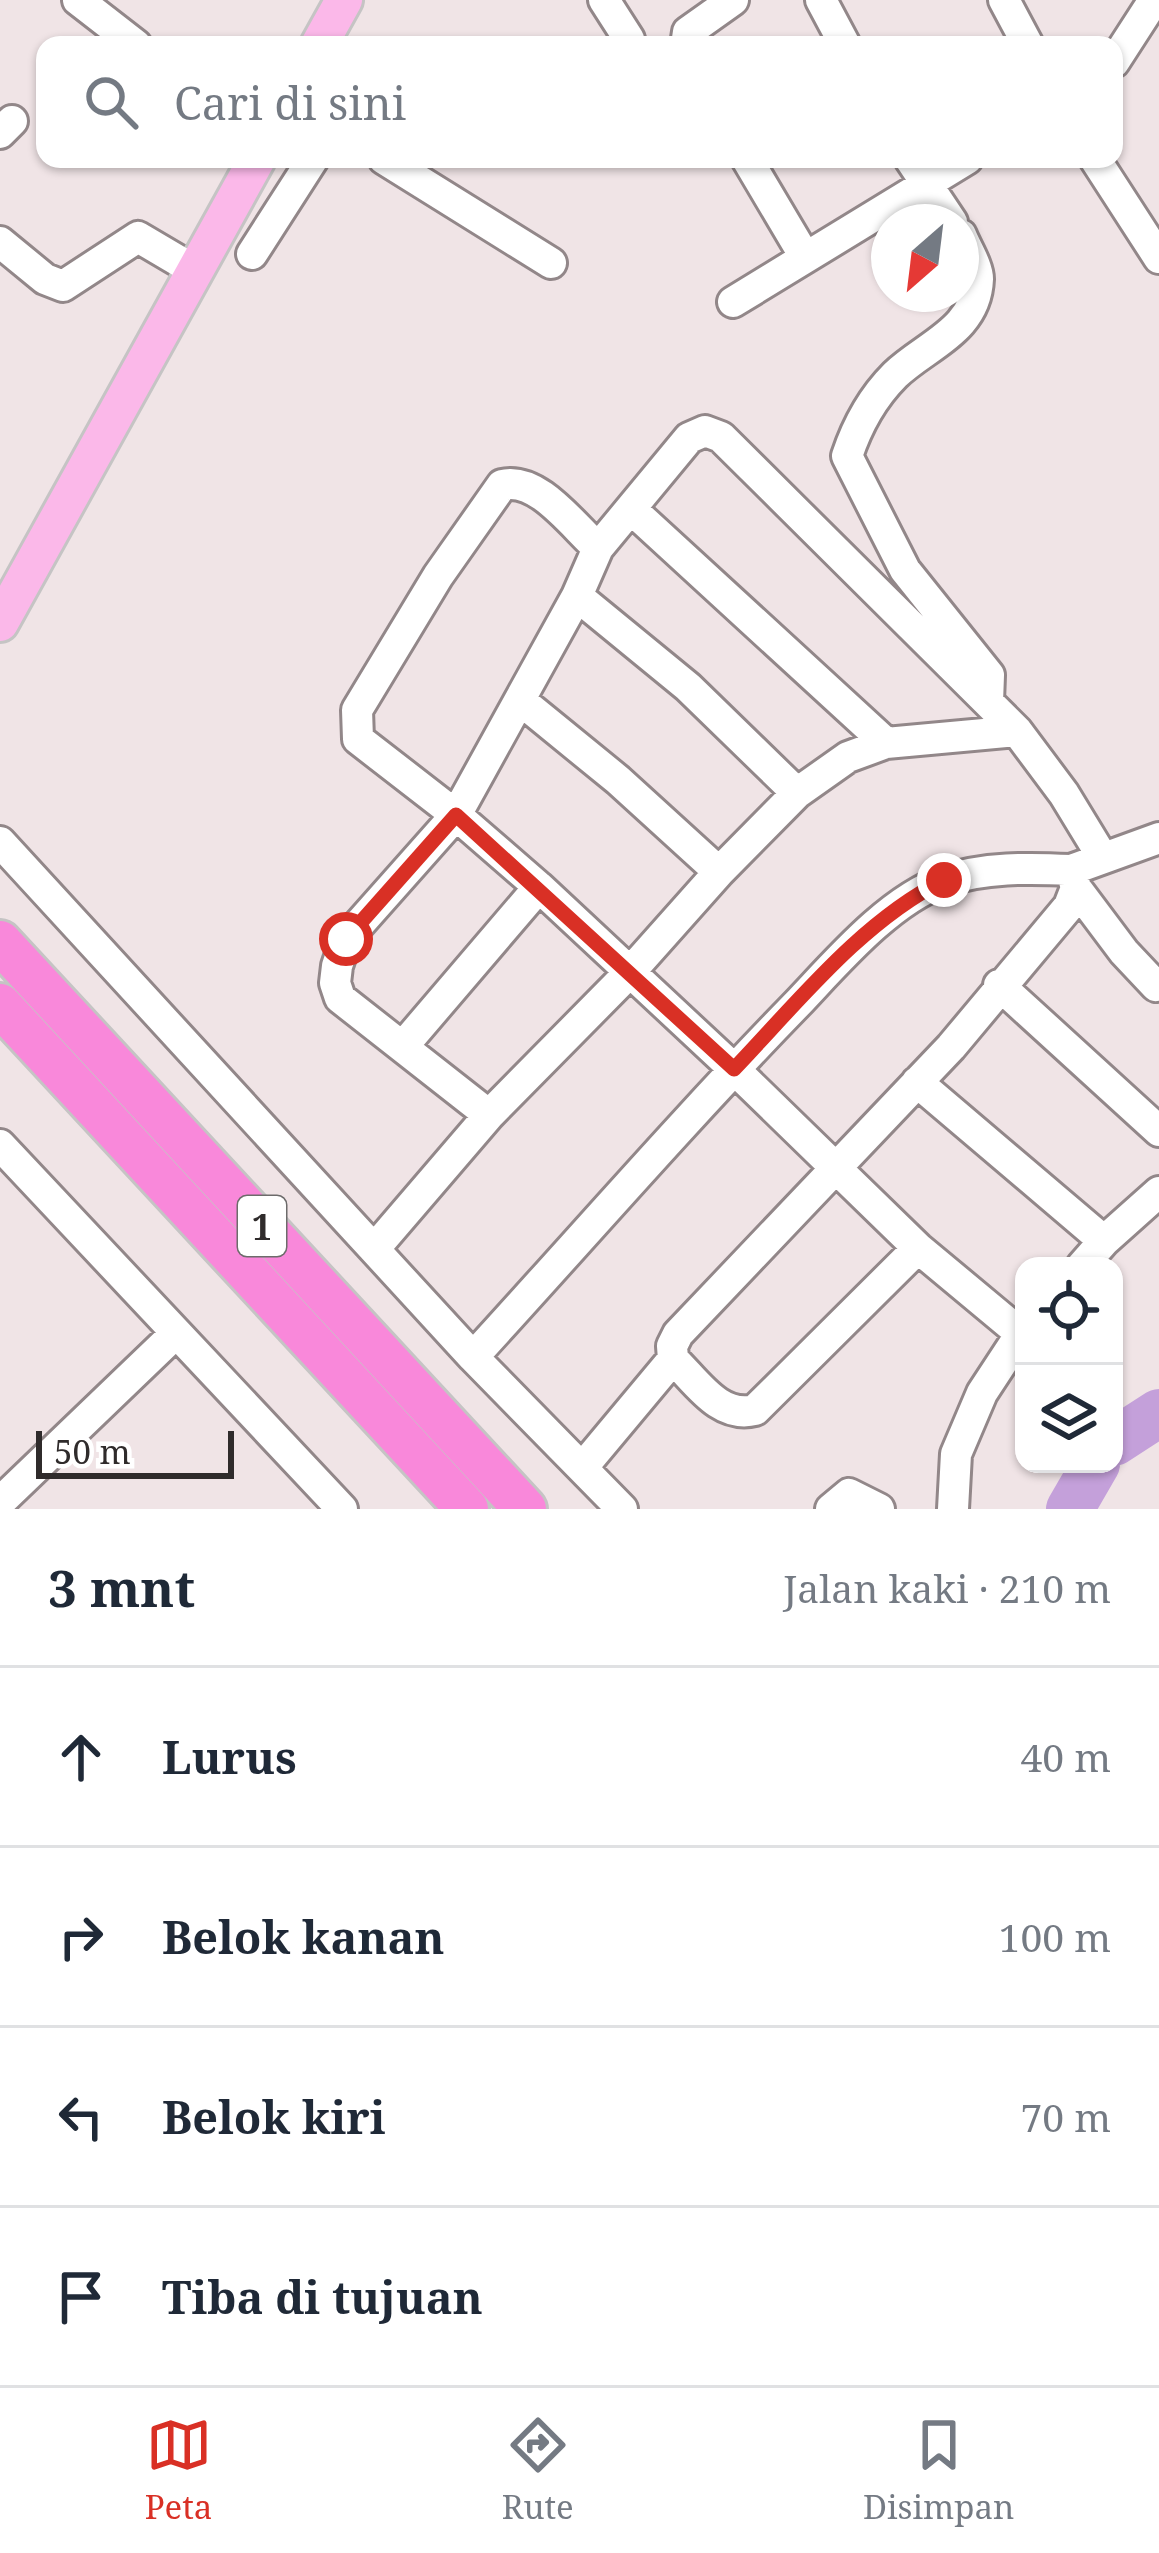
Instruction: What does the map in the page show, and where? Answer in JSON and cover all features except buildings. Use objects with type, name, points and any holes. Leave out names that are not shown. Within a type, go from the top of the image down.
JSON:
[{"type":"highway","name":"1","points":[[0,942],[525,1509]]},
{"type":"highway","name":"1","points":[[0,1005],[467,1509]]},
{"type":"main road","points":[[324,36],[344,0]]},
{"type":"main road","points":[[0,623],[252,168]]},
{"type":"street","points":[[78,0],[124,36]]},
{"type":"street","points":[[604,0],[626,36]]},
{"type":"street","points":[[687,36],[733,0]]},
{"type":"street","points":[[821,0],[840,36]]},
{"type":"street","points":[[1004,0],[1023,36]]},
{"type":"street","points":[[1123,48],[1154,0]]},
{"type":"street","points":[[252,254],[303,168]]},
{"type":"street","points":[[398,168],[551,263]]},
{"type":"street","points":[[752,168],[805,256]]},
{"type":"street","points":[[915,168],[939,204]]},
{"type":"street","points":[[733,302],[954,168]]},
{"type":"street","points":[[1101,168],[1159,258]]},
{"type":"street","points":[[0,242],[45,279],[63,286],[138,237],[194,270]]},
{"type":"street","points":[[967,312],[955,332],[895,376],[858,423],[847,456],[905,570],[989,675],[988,702]]},
{"type":"street","points":[[489,1115],[340,998],[337,966],[346,939],[365,914],[456,815],[578,596],[598,548],[689,438],[705,431],[721,437],[1017,730],[1103,858]]},
{"type":"street","points":[[598,548],[530,486],[502,485],[438,576],[357,710],[358,739],[538,887],[918,1248],[1015,1325]]},
{"type":"street","points":[[631,509],[886,743]]},
{"type":"street","points":[[578,596],[688,687],[797,793]]},
{"type":"street","points":[[520,700],[618,780],[718,872]]},
{"type":"street","points":[[375,1248],[489,1115],[797,793],[848,757],[886,743],[1017,730]]},
{"type":"street","points":[[473,1357],[734,1069],[858,941],[917,894],[944,880],[998,870],[1074,879],[1103,858],[1159,838]]},
{"type":"street","points":[[0,842],[473,1357],[622,1509]]},
{"type":"street","points":[[918,1248],[755,1410],[739,1414],[725,1410],[673,1359],[678,1334],[951,1047],[1069,906],[1074,879]]},
{"type":"street","points":[[1074,879],[1124,952],[1158,987]]},
{"type":"street","points":[[404,1046],[538,887]]},
{"type":"street","points":[[999,986],[1159,1131]]},
{"type":"street","points":[[916,1082],[1103,1241]]},
{"type":"street","points":[[0,1145],[342,1509]]},
{"type":"street","points":[[1090,1257],[1159,1192]]},
{"type":"street","points":[[0,1502],[176,1333]]},
{"type":"street","points":[[947,1508],[956,1454],[982,1394],[1015,1342]]},
{"type":"street","points":[[582,1468],[673,1359]]},
{"type":"street","points":[[831,1509],[849,1494],[879,1509]]},
{"type":"waterway","points":[[1123,1436],[1159,1413]]},
{"type":"waterway","points":[[1070,1509],[1091,1473]]},
{"type":"route","points":[[346,939],[456,815],[734,1069],[858,941],[917,894],[944,880]]}]
